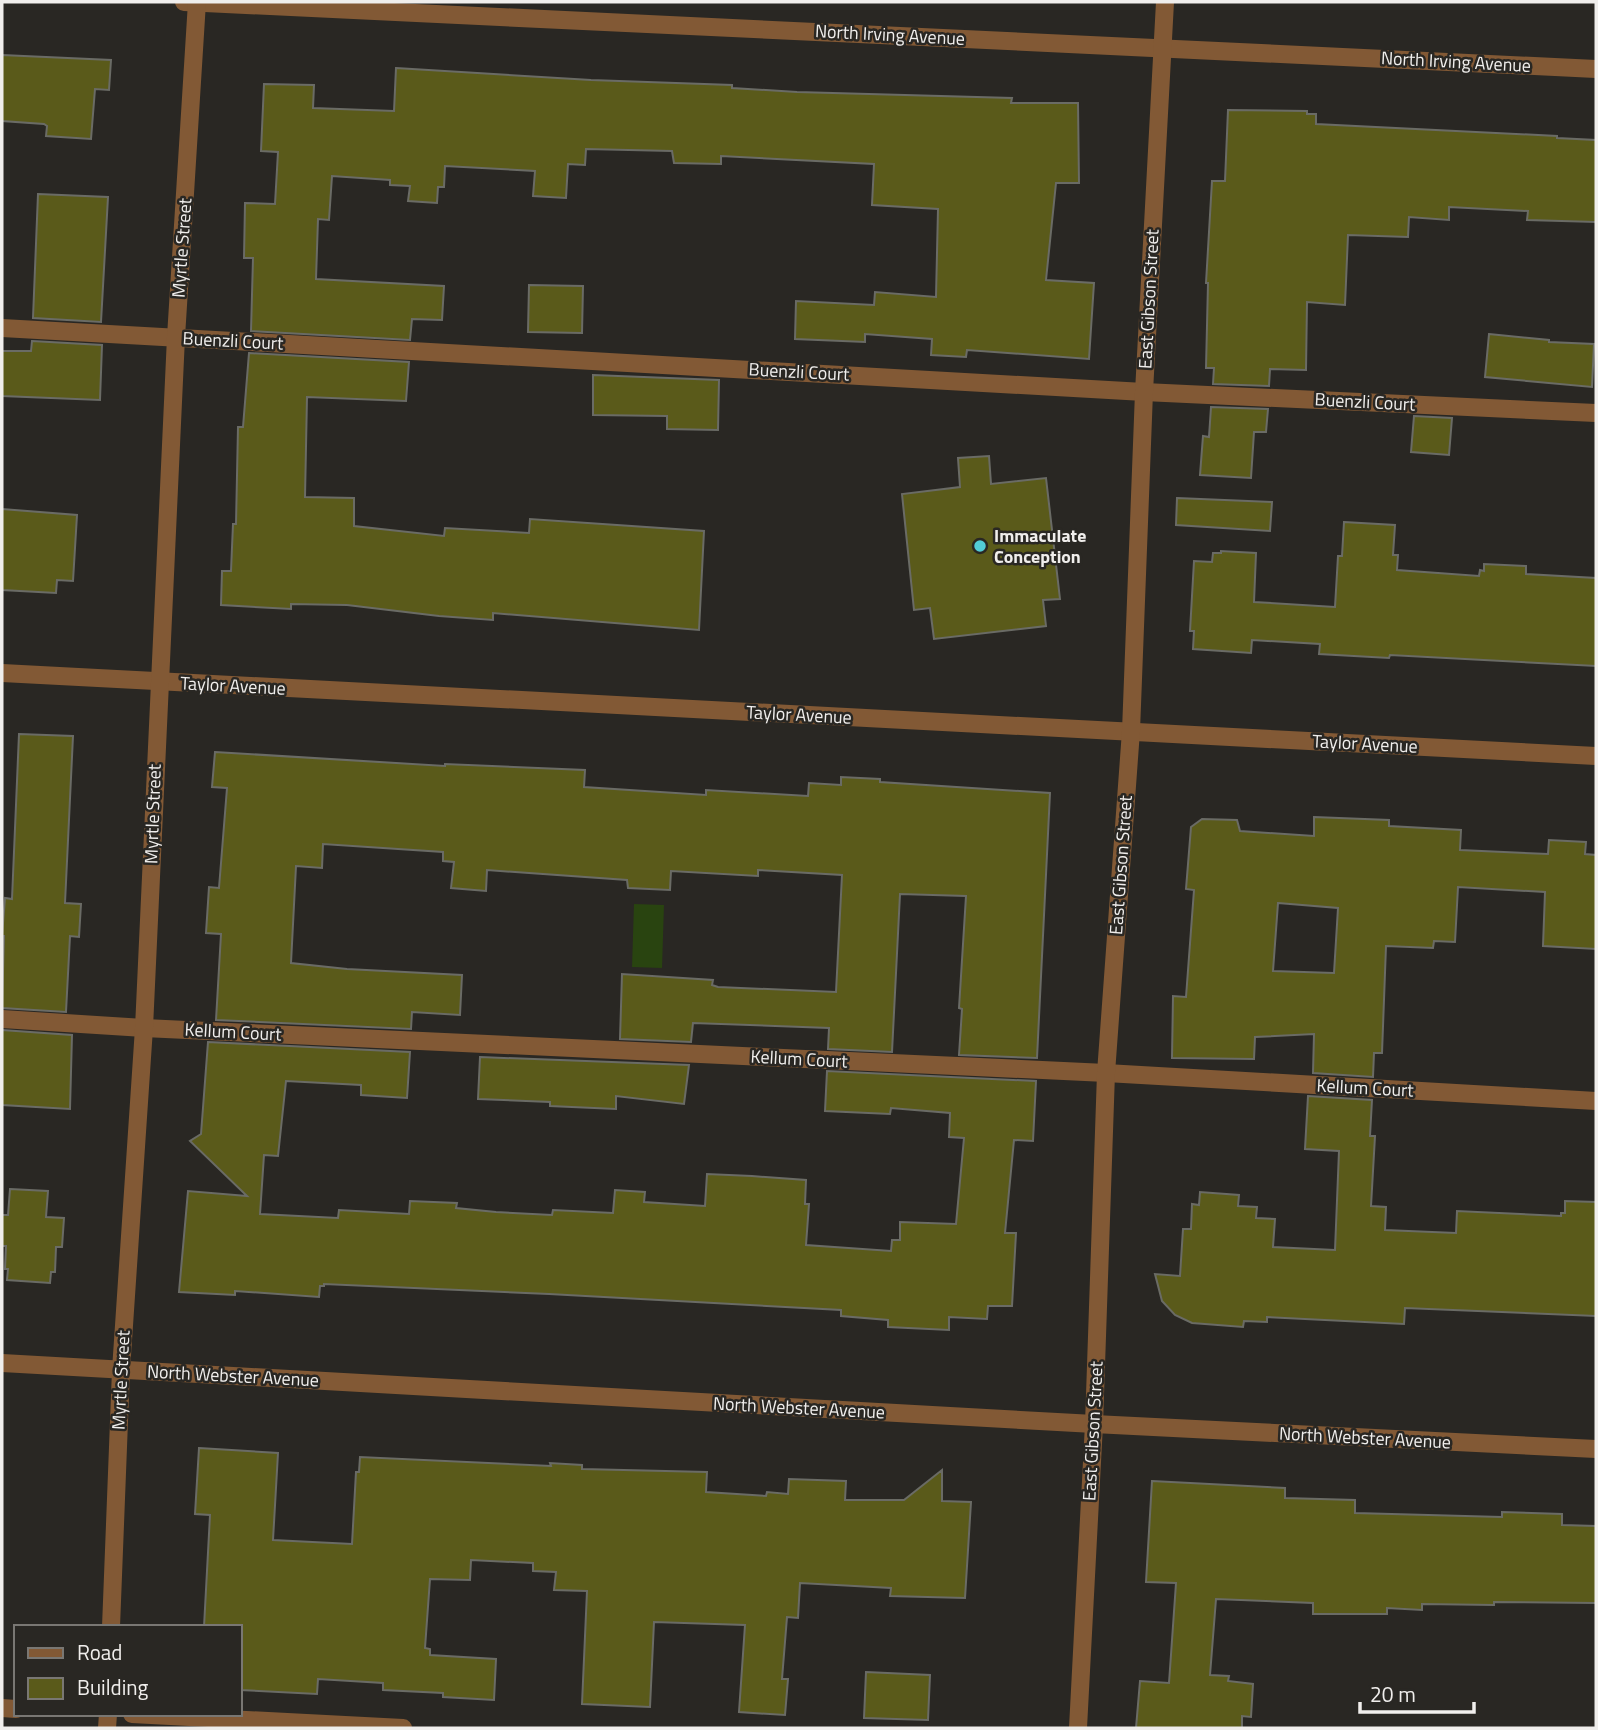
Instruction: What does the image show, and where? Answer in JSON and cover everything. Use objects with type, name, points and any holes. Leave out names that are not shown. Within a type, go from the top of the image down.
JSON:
[{"type":"street","name":"North Irving Avenue","points":[[184,2],[1596,69]]},
{"type":"street","name":"Myrtle Street","points":[[111,1625],[121,1370],[144,1028],[176,337],[197,2]]},
{"type":"street","name":"East Gibson Street","points":[[1078,1728],[1094,1424],[1106,1073],[1131,731],[1144,392],[1165,2]]},
{"type":"street","name":"Buenzli Court","points":[[2,328],[1144,392],[1596,413]]},
{"type":"street","name":"Taylor Avenue","points":[[2,673],[1596,756]]},
{"type":"street","name":"Kellum Court","points":[[2,1019],[1106,1073],[1596,1101]]},
{"type":"street","name":"North Webster Avenue","points":[[2,1363],[1596,1449]]},
{"type":"street","points":[[171,1716],[403,1728]]},
{"type":"shaded area","points":[[634,904],[664,905],[662,968],[632,967]]},
{"type":"building","points":[[2,55],[111,60],[109,90],[95,89],[91,139],[46,136],[47,126],[44,124],[2,121]]},
{"type":"building","points":[[396,68],[591,80],[732,85],[732,88],[797,92],[1012,98],[1011,103],[1078,103],[1079,183],[1056,183],[1046,280],[1094,283],[1089,359],[967,350],[966,357],[931,355],[932,339],[865,334],[865,342],[795,339],[796,301],[874,305],[875,292],[936,297],[938,209],[872,205],[874,164],[721,156],[721,164],[674,163],[672,151],[586,149],[585,165],[568,164],[566,198],[533,196],[535,171],[445,166],[444,187],[438,187],[437,203],[408,201],[410,186],[390,185],[390,180],[332,176],[329,220],[318,219],[316,279],[444,286],[442,320],[412,319],[410,340],[251,331],[253,258],[244,258],[245,203],[275,204],[278,152],[261,151],[264,84],[314,85],[313,108],[394,111]]},
{"type":"building","points":[[1228,110],[1307,111],[1307,114],[1316,114],[1316,124],[1596,140],[1596,222],[1527,220],[1528,211],[1449,207],[1449,220],[1409,217],[1408,237],[1348,235],[1345,305],[1307,302],[1306,370],[1270,369],[1269,386],[1213,384],[1214,368],[1206,368],[1206,283],[1212,181],[1225,181]]},
{"type":"building","points":[[38,194],[108,197],[101,322],[33,318]]},
{"type":"building","points":[[529,285],[583,286],[582,333],[528,332]]},
{"type":"building","points":[[1489,334],[1549,342],[1594,344],[1592,387],[1485,377]]},
{"type":"building","points":[[32,341],[102,345],[100,400],[2,396],[2,351],[31,351]]},
{"type":"building","points":[[249,353],[409,362],[406,401],[307,397],[305,497],[354,498],[354,526],[444,536],[445,528],[529,533],[530,519],[704,531],[699,630],[493,613],[493,620],[347,605],[291,604],[291,609],[221,605],[222,571],[231,571],[233,524],[236,524],[238,427],[243,427]]},
{"type":"building","points":[[593,375],[719,380],[718,430],[667,429],[667,416],[593,415]]},
{"type":"building","points":[[1211,407],[1268,409],[1266,432],[1254,432],[1251,478],[1200,475],[1203,436],[1209,437]]},
{"type":"building","points":[[1414,416],[1452,418],[1449,455],[1411,452]]},
{"type":"building","name":"Immaculate Conception","points":[[989,456],[991,484],[1046,478],[1060,599],[1043,600],[1046,626],[934,639],[930,608],[914,610],[902,494],[960,487],[958,458]]},
{"type":"building","points":[[1177,498],[1272,502],[1270,531],[1176,525]]},
{"type":"building","points":[[2,509],[77,515],[73,581],[57,580],[56,593],[2,590]]},
{"type":"building","points":[[1344,522],[1395,525],[1393,555],[1398,555],[1397,570],[1479,576],[1480,570],[1484,571],[1484,564],[1526,566],[1526,574],[1596,578],[1596,666],[1319,654],[1320,644],[1252,640],[1251,653],[1193,649],[1194,631],[1190,631],[1194,561],[1212,562],[1213,553],[1221,551],[1256,553],[1254,602],[1335,607],[1338,556],[1342,556]]},
{"type":"building","points":[[19,734],[73,736],[65,903],[81,904],[79,937],[70,936],[66,1012],[2,1008],[2,936],[5,898],[12,899]]},
{"type":"building","points":[[215,752],[445,766],[585,770],[584,787],[706,795],[706,790],[808,796],[809,783],[841,785],[841,777],[1050,793],[1037,1058],[959,1055],[966,896],[900,894],[892,1052],[828,1049],[829,1028],[693,1023],[691,1042],[620,1039],[622,974],[713,980],[712,985],[718,987],[836,992],[842,875],[758,870],[758,876],[671,871],[670,890],[628,888],[627,880],[487,870],[486,891],[451,888],[454,862],[443,861],[443,852],[323,844],[322,868],[296,866],[291,963],[462,975],[460,1015],[412,1012],[411,1029],[216,1020],[221,934],[206,933],[209,887],[219,888],[227,788],[212,787]]},
{"type":"building","points":[[1314,817],[1389,820],[1389,826],[1461,830],[1460,850],[1548,854],[1549,840],[1586,842],[1585,854],[1596,855],[1596,949],[1543,946],[1545,892],[1458,887],[1455,942],[1434,941],[1433,948],[1386,946],[1382,1053],[1374,1053],[1373,1077],[1313,1073],[1314,1034],[1255,1037],[1254,1059],[1172,1058],[1173,996],[1186,997],[1194,890],[1186,889],[1191,827],[1202,819],[1237,820],[1240,831],[1314,836]],"holes":[[[1278,903],[1338,908],[1334,973],[1273,971]]]},
{"type":"building","points":[[2,1030],[72,1035],[70,1109],[2,1105]]},
{"type":"building","points":[[208,1042],[410,1052],[407,1098],[361,1095],[361,1085],[286,1081],[278,1156],[264,1155],[260,1214],[338,1218],[339,1210],[409,1214],[410,1201],[457,1203],[456,1208],[496,1212],[552,1215],[553,1210],[613,1213],[615,1190],[645,1192],[644,1202],[705,1206],[707,1174],[752,1176],[806,1180],[805,1204],[809,1204],[806,1245],[891,1251],[892,1240],[900,1240],[900,1222],[956,1224],[964,1138],[949,1137],[950,1113],[891,1108],[890,1114],[825,1111],[827,1071],[1036,1081],[1033,1141],[1014,1140],[1005,1233],[1016,1233],[1012,1306],[988,1306],[987,1319],[949,1317],[949,1330],[888,1327],[888,1320],[841,1316],[841,1310],[549,1294],[324,1284],[320,1286],[319,1297],[235,1291],[235,1295],[179,1292],[188,1191],[247,1196],[190,1141],[201,1134]]},
{"type":"building","points":[[480,1057],[689,1065],[684,1104],[616,1096],[616,1109],[550,1106],[550,1102],[478,1099]]},
{"type":"building","points":[[1308,1096],[1372,1100],[1370,1136],[1375,1136],[1371,1206],[1386,1207],[1385,1230],[1456,1233],[1457,1211],[1561,1216],[1561,1213],[1565,1213],[1565,1201],[1596,1202],[1596,1316],[1405,1308],[1404,1324],[1267,1317],[1267,1322],[1244,1321],[1243,1327],[1192,1323],[1175,1315],[1162,1301],[1155,1274],[1180,1276],[1183,1229],[1191,1229],[1192,1204],[1199,1205],[1200,1192],[1239,1195],[1238,1206],[1257,1207],[1256,1218],[1275,1219],[1273,1247],[1335,1250],[1339,1151],[1305,1149]]},
{"type":"building","points":[[10,1189],[48,1191],[46,1217],[64,1218],[62,1247],[56,1247],[55,1272],[51,1272],[50,1283],[7,1280],[6,1246],[2,1246],[2,1215],[8,1215]]},
{"type":"building","points":[[199,1448],[278,1453],[273,1540],[352,1544],[356,1472],[359,1472],[360,1457],[551,1466],[550,1463],[582,1465],[582,1469],[707,1472],[706,1492],[766,1496],[767,1492],[788,1494],[789,1479],[846,1481],[845,1500],[904,1500],[942,1470],[942,1501],[971,1502],[965,1598],[890,1596],[891,1588],[800,1583],[798,1618],[787,1617],[782,1679],[788,1679],[785,1715],[739,1712],[745,1625],[654,1622],[650,1707],[582,1704],[587,1591],[554,1590],[556,1572],[533,1571],[533,1563],[471,1560],[470,1580],[430,1579],[425,1648],[430,1649],[430,1655],[496,1659],[494,1700],[443,1697],[443,1693],[383,1690],[383,1683],[318,1679],[317,1694],[242,1690],[242,1625],[204,1625],[210,1515],[195,1514]]},
{"type":"building","points":[[1152,1481],[1285,1488],[1285,1498],[1355,1500],[1355,1513],[1502,1517],[1502,1512],[1562,1514],[1562,1525],[1596,1526],[1596,1603],[1422,1604],[1422,1610],[1387,1608],[1387,1614],[1313,1614],[1313,1603],[1216,1599],[1210,1675],[1229,1676],[1228,1681],[1253,1684],[1251,1717],[1242,1716],[1242,1728],[1136,1728],[1140,1681],[1169,1683],[1176,1583],[1146,1582]]},
{"type":"building","points":[[866,1672],[930,1675],[928,1720],[864,1718]]},
{"type":"place","name":"Immaculate Conception","points":[[980,546]]}]
